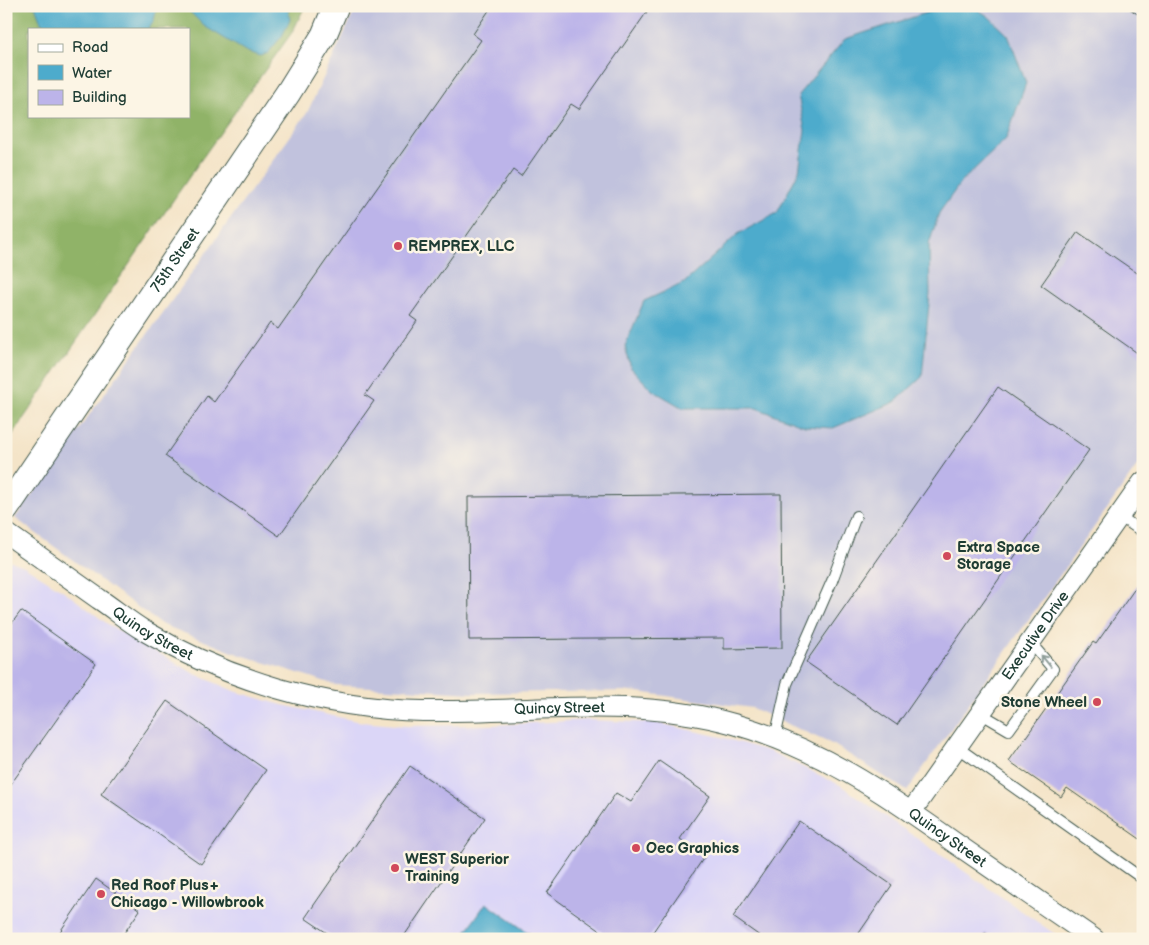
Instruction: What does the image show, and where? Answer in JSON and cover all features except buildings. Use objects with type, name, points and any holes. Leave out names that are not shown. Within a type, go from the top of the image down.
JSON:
[{"type":"street","name":"75th Street","points":[[6,509],[288,93],[324,35],[336,6]]},
{"type":"street","name":"Executive Drive","points":[[911,812],[1143,482]]},
{"type":"street","name":"Quincy Street","points":[[6,532],[149,633],[202,661],[287,690],[375,708],[422,711],[606,706],[644,708],[683,713],[733,724],[775,738],[834,764],[911,812],[1094,939]]},
{"type":"lane","points":[[775,738],[786,684],[832,581],[856,516]]},
{"type":"lane","points":[[1119,516],[1143,532]]},
{"type":"lane","points":[[980,713],[1009,730],[1053,669],[1030,642]]},
{"type":"lane","points":[[957,747],[1143,879]]},
{"type":"shaded area","points":[[357,6],[1143,6],[1143,458],[907,791],[834,745],[752,708],[631,691],[473,693],[336,685],[238,654],[161,624],[15,518],[307,113]]},
{"type":"shaded area","points":[[11,561],[24,566],[65,592],[109,625],[195,674],[234,691],[282,705],[361,722],[406,726],[494,725],[589,720],[658,723],[721,737],[771,752],[840,785],[1062,939],[6,939],[6,562]]},
{"type":"green space","points":[[6,6],[305,6],[293,31],[198,164],[6,444]]},
{"type":"water","points":[[35,6],[157,6],[154,20],[149,28],[49,28],[41,22]]},
{"type":"water","points":[[184,6],[285,6],[288,8],[290,20],[282,36],[268,53],[261,56],[247,52],[204,26]]},
{"type":"water","points":[[948,6],[972,6],[988,16],[1008,35],[1026,83],[1006,139],[961,182],[939,213],[929,244],[930,293],[922,377],[895,402],[833,428],[805,426],[756,408],[683,408],[652,390],[631,368],[625,346],[644,301],[684,283],[738,234],[777,213],[799,171],[805,130],[798,95],[845,39]]},
{"type":"water","points":[[486,903],[537,939],[461,939]]},
{"type":"place","name":"REMPREX, LLC","points":[[398,246]]},
{"type":"place","name":"Extra Space Storage","points":[[947,556]]},
{"type":"place","name":"Stone Wheel","points":[[1097,702]]},
{"type":"place","name":"Oec Graphics","points":[[636,848]]},
{"type":"place","name":"WEST Superior Training","points":[[395,868]]},
{"type":"place","name":"Red Roof Plus+ Chicago - Willowbrook","points":[[101,894]]}]
